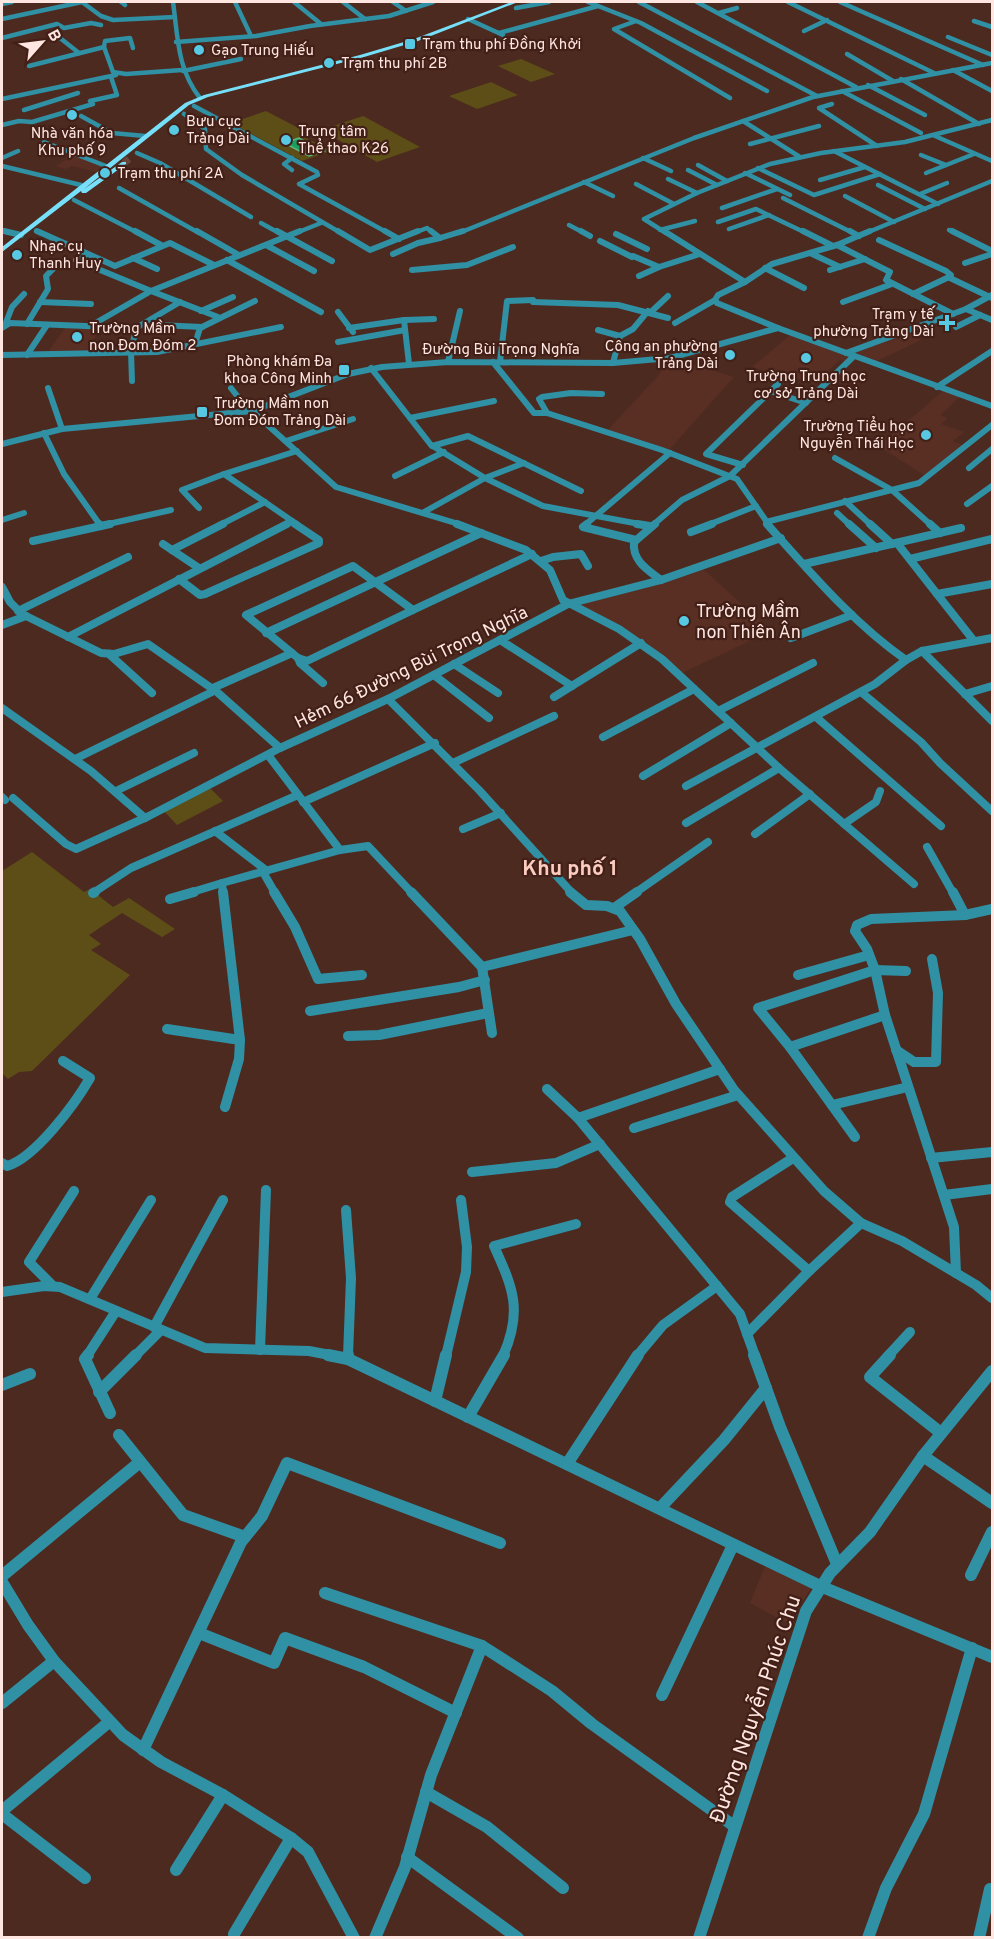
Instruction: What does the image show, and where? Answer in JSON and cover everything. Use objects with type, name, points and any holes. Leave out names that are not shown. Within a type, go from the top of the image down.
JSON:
[{"type":"main road","points":[[2,258],[81,185],[195,100],[378,52],[468,19],[515,5]]},
{"type":"main road","points":[[306,70],[435,32]]},
{"type":"main road","points":[[2,250],[29,234],[74,200],[184,114],[195,100]]},
{"type":"main road","points":[[92,186],[128,160],[144,145]]},
{"type":"street","points":[[2,4],[12,2]]},
{"type":"street","points":[[2,20],[31,11],[82,2],[101,16],[113,20],[174,17]]},
{"type":"street","points":[[173,2],[176,42],[182,70],[195,100],[317,172],[318,175],[299,184],[399,239]]},
{"type":"street","points":[[235,2],[251,36]]},
{"type":"street","points":[[294,2],[321,24]]},
{"type":"street","points":[[343,2],[365,19]]},
{"type":"street","points":[[393,2],[406,11]]},
{"type":"street","points":[[176,42],[251,36],[365,19],[406,11],[433,2]]},
{"type":"street","points":[[515,5],[549,2]]},
{"type":"street","points":[[588,2],[636,21],[767,91]]},
{"type":"street","points":[[639,2],[817,96]]},
{"type":"street","points":[[697,2],[856,87]]},
{"type":"street","points":[[788,2],[935,74]]},
{"type":"street","points":[[840,2],[983,65]]},
{"type":"street","points":[[468,19],[502,34],[598,6]]},
{"type":"street","points":[[718,13],[737,8]]},
{"type":"street","points":[[804,32],[827,20]]},
{"type":"street","points":[[636,21],[614,29],[730,98]]},
{"type":"street","points":[[974,21],[992,26]]},
{"type":"street","points":[[2,38],[57,24],[64,28],[88,23],[101,26]]},
{"type":"street","points":[[117,74],[113,72],[104,47],[106,40],[130,37],[133,48]]},
{"type":"street","points":[[948,37],[993,55]]},
{"type":"street","points":[[60,38],[79,52]]},
{"type":"street","points":[[29,66],[104,47]]},
{"type":"street","points":[[847,54],[893,81]]},
{"type":"street","points":[[4,99],[117,74],[182,70],[241,59]]},
{"type":"street","points":[[393,254],[418,243],[451,236],[643,158],[817,96],[993,63]]},
{"type":"street","points":[[953,70],[993,92]]},
{"type":"street","points":[[2,126],[19,121],[32,122],[93,104],[90,101],[117,95],[111,77]]},
{"type":"street","points":[[901,79],[980,124]]},
{"type":"street","points":[[868,85],[924,115]]},
{"type":"street","points":[[842,90],[921,134]]},
{"type":"street","points":[[4,99],[27,112],[78,93]]},
{"type":"street","points":[[832,104],[819,108],[877,146]]},
{"type":"street","points":[[184,114],[206,129],[206,150],[242,175],[370,250],[427,228],[440,238]]},
{"type":"street","points":[[81,116],[112,133],[145,136]]},
{"type":"street","points":[[746,282],[644,219],[697,193],[758,168],[800,157],[934,136],[993,120]]},
{"type":"street","points":[[743,121],[800,157]]},
{"type":"street","points":[[750,144],[819,126]]},
{"type":"street","points":[[934,136],[993,161]]},
{"type":"street","points":[[44,142],[106,166]]},
{"type":"street","points":[[2,158],[18,151]]},
{"type":"street","points":[[834,152],[938,204]]},
{"type":"street","points":[[926,173],[974,154]]},
{"type":"street","points":[[921,155],[946,165]]},
{"type":"street","points":[[291,158],[284,164],[292,170]]},
{"type":"street","points":[[643,158],[670,171]]},
{"type":"street","points":[[128,160],[160,163],[251,217]]},
{"type":"street","points":[[698,165],[727,181]]},
{"type":"street","points":[[2,166],[81,185]]},
{"type":"street","points":[[820,180],[866,167]]},
{"type":"street","points":[[758,168],[814,195],[880,174]]},
{"type":"street","points":[[688,170],[717,185]]},
{"type":"street","points":[[746,172],[790,195]]},
{"type":"street","points":[[668,179],[697,193]]},
{"type":"street","points":[[675,323],[715,300],[718,295],[746,282],[765,268],[859,237],[993,181]]},
{"type":"street","points":[[584,182],[613,196]]},
{"type":"street","points":[[920,194],[947,183]]},
{"type":"street","points":[[636,184],[675,204]]},
{"type":"street","points":[[878,185],[926,209]]},
{"type":"street","points":[[119,188],[238,255]]},
{"type":"street","points":[[722,208],[777,189]]},
{"type":"street","points":[[845,196],[894,222]]},
{"type":"street","points":[[783,198],[859,237]]},
{"type":"street","points":[[74,200],[161,245]]},
{"type":"street","points":[[718,222],[753,209],[769,215],[890,272],[886,280],[953,314]]},
{"type":"street","points":[[729,229],[769,215]]},
{"type":"street","points":[[660,230],[695,221]]},
{"type":"street","points":[[261,223],[332,261]]},
{"type":"street","points":[[92,325],[151,291],[321,223]]},
{"type":"street","points":[[569,225],[590,236]]},
{"type":"street","points":[[949,230],[993,252]]},
{"type":"street","points":[[2,231],[29,234],[115,266],[161,245],[173,243],[214,265]]},
{"type":"street","points":[[616,234],[646,249]]},
{"type":"street","points":[[879,240],[950,273],[949,277]]},
{"type":"street","points":[[600,241],[659,267]]},
{"type":"street","points":[[266,245],[314,271]]},
{"type":"street","points":[[412,270],[464,266],[513,247]]},
{"type":"street","points":[[965,263],[993,252]]},
{"type":"street","points":[[810,253],[840,267]]},
{"type":"street","points":[[87,254],[76,260],[218,317]]},
{"type":"street","points":[[639,276],[700,254]]},
{"type":"street","points":[[133,258],[157,269]]},
{"type":"street","points":[[830,270],[865,259]]},
{"type":"street","points":[[227,260],[321,312]]},
{"type":"street","points":[[27,324],[48,289],[46,276],[54,268]]},
{"type":"street","points":[[765,268],[804,288]]},
{"type":"street","points":[[913,294],[949,277]]},
{"type":"street","points":[[949,277],[992,297]]},
{"type":"street","points":[[843,302],[892,284]]},
{"type":"street","points":[[531,290],[533,303]]},
{"type":"street","points":[[3,326],[12,307],[24,294]]},
{"type":"street","points":[[613,363],[620,336],[633,328],[668,296]]},
{"type":"street","points":[[201,311],[233,297]]},
{"type":"street","points":[[846,352],[953,314],[992,297]]},
{"type":"street","points":[[715,300],[722,307],[993,406]]},
{"type":"street","points":[[195,344],[202,327],[218,317],[255,301]]},
{"type":"street","points":[[668,318],[649,311],[601,301],[533,303],[507,301],[497,362],[533,413],[547,413],[670,453],[730,476],[743,486],[766,522],[852,615],[880,642],[906,660]]},
{"type":"street","points":[[40,302],[91,304]]},
{"type":"street","points":[[3,326],[27,324],[136,328],[180,302]]},
{"type":"street","points":[[966,309],[993,320]]},
{"type":"street","points":[[338,312],[357,338]]},
{"type":"street","points":[[448,362],[460,312]]},
{"type":"street","points":[[956,327],[980,315]]},
{"type":"street","points":[[349,328],[405,320],[434,319]]},
{"type":"street","points":[[405,320],[409,364]]},
{"type":"street","points":[[158,324],[202,327]]},
{"type":"street","points":[[27,355],[46,325]]},
{"type":"street","points":[[2,355],[157,352],[280,327]]},
{"type":"street","points":[[132,381],[131,352],[136,328]]},
{"type":"street","name":"Đường Bùi Trọng Nghĩa","points":[[2,444],[62,429],[250,411],[348,374],[371,368],[448,362],[613,363],[680,357],[778,328]]},
{"type":"street","points":[[338,342],[405,330]]},
{"type":"street","points":[[598,330],[620,336]]},
{"type":"street","points":[[938,387],[993,351]]},
{"type":"street","points":[[661,580],[635,558],[632,550],[636,540],[682,500],[730,476],[854,356]]},
{"type":"street","points":[[371,368],[432,446],[485,478],[543,506],[650,526]]},
{"type":"street","points":[[743,465],[706,454],[778,384]]},
{"type":"street","points":[[48,388],[62,429]]},
{"type":"street","points":[[231,388],[250,411],[336,487],[424,512],[502,539],[532,554],[549,570],[563,600],[641,643],[662,658],[779,768],[914,884]]},
{"type":"street","points":[[770,391],[806,403]]},
{"type":"street","points":[[547,413],[539,399],[542,397],[571,393],[602,394]]},
{"type":"street","points":[[984,403],[993,398]]},
{"type":"street","points":[[410,418],[494,401]]},
{"type":"street","points":[[286,441],[353,419]]},
{"type":"street","points":[[766,522],[892,490],[925,479],[993,424]]},
{"type":"street","points":[[44,433],[64,474],[101,526]]},
{"type":"street","points":[[432,446],[468,436],[581,491]]},
{"type":"street","points":[[969,468],[993,449]]},
{"type":"street","points":[[199,508],[183,489],[297,452]]},
{"type":"street","points":[[395,476],[444,453]]},
{"type":"street","points":[[636,540],[584,528],[595,515],[670,453]]},
{"type":"street","points":[[835,458],[892,490],[940,533]]},
{"type":"street","points":[[424,512],[485,478],[524,463]]},
{"type":"street","points":[[179,579],[200,594],[205,594],[319,543],[319,540],[224,474]]},
{"type":"street","points":[[967,504],[993,486]]},
{"type":"street","points":[[845,501],[895,543],[974,641]]},
{"type":"street","points":[[172,550],[265,502]]},
{"type":"street","points":[[691,532],[756,506]]},
{"type":"street","points":[[33,541],[171,510]]},
{"type":"street","points":[[2,520],[24,513]]},
{"type":"street","points":[[837,513],[876,548]]},
{"type":"street","points":[[68,637],[292,521]]},
{"type":"street","points":[[804,564],[961,528]]},
{"type":"street","points":[[266,633],[481,533]]},
{"type":"street","name":"Hẻm 66 Đường Bùi Trọng Nghĩa","points":[[109,654],[148,644],[215,689],[280,748],[388,699],[568,604],[661,580],[781,538]]},
{"type":"street","points":[[910,560],[993,539]]},
{"type":"street","points":[[163,544],[199,568]]},
{"type":"street","points":[[414,611],[353,566],[247,614],[246,617],[295,656],[307,661],[414,611],[532,554]]},
{"type":"street","points":[[541,561],[553,557],[581,554],[588,566]]},
{"type":"street","points":[[18,610],[128,557]]},
{"type":"street","points":[[937,594],[993,584]]},
{"type":"street","points":[[2,586],[4,599],[26,616],[100,653],[109,654],[152,693]]},
{"type":"street","points":[[791,638],[852,615]]},
{"type":"street","points":[[2,625],[26,616]]},
{"type":"street","points":[[686,786],[875,684],[906,660],[922,651],[993,638]]},
{"type":"street","points":[[500,640],[572,686]]},
{"type":"street","points":[[554,697],[641,643]]},
{"type":"street","points":[[922,651],[993,721]]},
{"type":"street","points":[[295,656],[323,683]]},
{"type":"street","points":[[75,759],[215,689],[295,656]]},
{"type":"street","points":[[718,711],[813,663]]},
{"type":"street","points":[[454,664],[498,693]]},
{"type":"street","points":[[434,675],[489,717]]},
{"type":"street","points":[[965,694],[993,686]]},
{"type":"street","points":[[603,736],[694,689]]},
{"type":"street","points":[[861,692],[921,742],[940,764],[988,802],[993,811]]},
{"type":"street","points":[[388,699],[435,743],[501,813],[567,889],[586,905],[614,908],[620,911],[676,1004],[738,1095],[824,1191],[861,1223],[902,1241],[993,1298]]},
{"type":"street","points":[[2,708],[75,759],[116,791],[145,818]]},
{"type":"street","points":[[453,763],[554,716]]},
{"type":"street","points":[[816,717],[941,826]]},
{"type":"street","points":[[643,776],[731,723]]},
{"type":"street","points":[[93,893],[131,868],[215,831],[435,743]]},
{"type":"street","points":[[6,798],[66,844],[76,849],[145,818],[280,748]]},
{"type":"street","points":[[116,791],[194,753]]},
{"type":"street","points":[[267,755],[340,850]]},
{"type":"street","points":[[686,823],[779,768]]},
{"type":"street","points":[[844,824],[876,802],[880,791]]},
{"type":"street","points":[[754,834],[810,794]]},
{"type":"street","points":[[463,829],[501,813]]},
{"type":"street","points":[[215,831],[265,872],[295,927],[318,979],[362,975]]},
{"type":"street","points":[[614,908],[708,842]]},
{"type":"street","points":[[170,899],[340,850],[368,846],[482,967],[492,1033]]},
{"type":"street","points":[[927,847],[966,915]]},
{"type":"street","points":[[222,883],[240,1040],[239,1059],[225,1107]]},
{"type":"street","points":[[956,1273],[954,1227],[885,1015],[875,970],[855,932],[857,925],[871,919],[966,915],[993,909]]},
{"type":"street","points":[[482,967],[633,930]]},
{"type":"street","points":[[798,975],[869,955]]},
{"type":"street","points":[[896,1050],[914,1062],[936,1062],[938,993],[932,959]]},
{"type":"street","points":[[855,1137],[790,1047],[758,1008],[875,970],[906,971]]},
{"type":"street","points":[[310,1011],[459,987],[485,980]]},
{"type":"street","points":[[348,1036],[379,1035],[488,1013]]},
{"type":"street","points":[[790,1047],[885,1015]]},
{"type":"street","points":[[167,1029],[240,1040]]},
{"type":"street","points":[[2,1163],[7,1166],[17,1162],[72,1110],[85,1089],[90,1078],[63,1061]]},
{"type":"street","points":[[578,1118],[720,1069]]},
{"type":"street","points":[[832,1105],[908,1087]]},
{"type":"street","points":[[547,1089],[578,1118],[740,1314],[766,1388],[837,1564]]},
{"type":"street","points":[[634,1128],[656,1119],[738,1095]]},
{"type":"street","points":[[472,1172],[556,1163],[600,1144]]},
{"type":"street","points":[[931,1158],[993,1152]]},
{"type":"street","points":[[793,1158],[732,1197],[730,1202],[808,1271]]},
{"type":"street","points":[[944,1195],[993,1189]]},
{"type":"street","points":[[260,1350],[266,1190]]},
{"type":"street","points":[[74,1191],[29,1262],[52,1285],[205,1348],[309,1351],[348,1359],[820,1586],[993,1657]]},
{"type":"street","points":[[90,1299],[151,1200]]},
{"type":"street","points":[[99,1392],[158,1328],[223,1200]]},
{"type":"street","points":[[435,1401],[466,1272],[467,1247],[461,1200]]},
{"type":"street","points":[[346,1210],[351,1278],[348,1359]]},
{"type":"street","points":[[747,1334],[808,1271],[861,1223]]},
{"type":"street","points":[[468,1417],[498,1366],[514,1324],[515,1305],[511,1285],[494,1246],[576,1224]]},
{"type":"street","points":[[2,1292],[52,1285]]},
{"type":"street","points":[[567,1464],[644,1346],[663,1325],[717,1286]]},
{"type":"street","points":[[110,1413],[85,1359],[116,1311]]},
{"type":"street","points":[[910,1332],[870,1377],[941,1433]]},
{"type":"street","name":"Đường Nguyễn Phúc Chu","points":[[699,1938],[806,1611],[820,1586],[837,1564],[870,1532],[923,1456],[993,1371]]},
{"type":"street","points":[[2,1384],[30,1374]]},
{"type":"street","points":[[660,1508],[724,1440],[766,1388]]},
{"type":"street","points":[[119,1435],[183,1515],[245,1537]]},
{"type":"street","points":[[923,1456],[993,1503]]},
{"type":"street","points":[[2,1576],[140,1462]]},
{"type":"street","points":[[143,1750],[245,1537],[262,1516],[287,1463],[500,1544]]},
{"type":"street","points":[[971,1575],[993,1532]]},
{"type":"street","points":[[662,1695],[733,1545]]},
{"type":"street","points":[[2,1582],[28,1625],[54,1661],[109,1722],[161,1762],[223,1795],[291,1838],[308,1852],[354,1938]]},
{"type":"street","points":[[325,1593],[482,1646],[552,1691],[592,1724],[734,1826]]},
{"type":"street","points":[[198,1633],[274,1663],[285,1638],[364,1667],[456,1713]]},
{"type":"street","points":[[375,1938],[407,1857],[426,1792],[482,1646]]},
{"type":"street","points":[[868,1938],[886,1888],[924,1814],[972,1648]]},
{"type":"street","points":[[2,1703],[54,1661]]},
{"type":"street","points":[[85,1878],[2,1813],[109,1722]]},
{"type":"street","points":[[426,1792],[487,1827],[563,1888]]},
{"type":"street","points":[[176,1870],[223,1795]]},
{"type":"street","points":[[234,1934],[291,1838]]},
{"type":"street","points":[[407,1857],[518,1938]]},
{"type":"street","points":[[979,1938],[990,1889]]},
{"type":"shaded area","points":[[521,59],[555,74],[531,82],[498,66]]},
{"type":"shaded area","points":[[491,82],[518,95],[477,109],[449,96]]},
{"type":"shaded area","name":"Trung tâm Thể thao K26","points":[[266,111],[306,132],[299,134],[331,151],[302,161],[231,123]]},
{"type":"shaded area","points":[[363,116],[420,147],[377,162],[321,130]]},
{"type":"shaded area","points":[[299,138],[324,151],[309,156],[284,143]]},
{"type":"shaded area","points":[[75,155],[103,166],[96,172],[72,166],[66,169],[55,166]]},
{"type":"shaded area","name":"Trường Mầm non Đom Đóm 2","points":[[65,328],[100,329],[87,350],[48,352]]},
{"type":"shaded area","points":[[908,332],[921,340],[875,362],[851,352]]},
{"type":"shaded area","name":"Trường Trung học cơ sở Trảng Dài","points":[[790,335],[851,357],[846,362],[840,360],[813,384],[788,375],[786,377],[752,367]]},
{"type":"shaded area","points":[[682,361],[734,377],[668,451],[607,431],[658,376],[665,363]]},
{"type":"shaded area","name":"Trường Tiểu học Nguyễn Thái Học","points":[[943,391],[960,397],[940,415],[948,418],[941,424],[964,432],[953,441],[963,445],[925,476],[879,446]]},
{"type":"shaded area","name":"Trường Mầm non Thiên Ân","points":[[701,567],[771,631],[682,673],[574,605]]},
{"type":"shaded area","points":[[209,787],[223,801],[177,825],[163,810]]},
{"type":"shaded area","points":[[32,852],[84,892],[90,889],[113,907],[129,898],[175,929],[162,937],[122,913],[89,935],[101,944],[91,950],[130,975],[32,1071],[19,1072],[8,1079],[2,1073],[2,871]]},
{"type":"shaded area","points":[[765,1566],[811,1588],[799,1607],[792,1626],[750,1603]]},
{"type":"tunnel","points":[[325,64],[332,62]]},
{"type":"tunnel","points":[[124,163],[129,159]]},
{"type":"place","name":"Trạm thu phí Đồng Khởi","points":[[410,44]]},
{"type":"place","name":"Gạo Trung Hiếu","points":[[199,50]]},
{"type":"place","name":"Trạm thu phí 2B","points":[[329,63]]},
{"type":"place","name":"Nhà văn hóa Khu phố 9","points":[[72,115]]},
{"type":"place","name":"Bưu cục Trảng Dài","points":[[174,130]]},
{"type":"place","name":"Trung tâm Thể thao K26","points":[[286,140]]},
{"type":"place","name":"Trạm thu phí 2A","points":[[105,173]]},
{"type":"place","name":"Nhạc cụ Thanh Huy","points":[[17,255]]},
{"type":"place","name":"Trạm y tế phường Trảng Dài","points":[[947,323]]},
{"type":"place","name":"Trường Mầm non Đom Đóm 2","points":[[77,337]]},
{"type":"place","name":"Công an phường Trảng Dài","points":[[730,355]]},
{"type":"place","name":"Trường Trung học cơ sở Trảng Dài","points":[[806,358]]},
{"type":"place","name":"Phòng khám Đa khoa Công Minh","points":[[344,370]]},
{"type":"place","name":"Trường Mầm non Đom Đóm Trảng Dài","points":[[202,412]]},
{"type":"place","name":"Trường Tiểu học Nguyễn Thái Học","points":[[926,435]]},
{"type":"place","name":"Trường Mầm non Thiên Ân","points":[[684,621]]},
{"type":"district","name":"Khu phố 1","points":[[570,868]]}]
